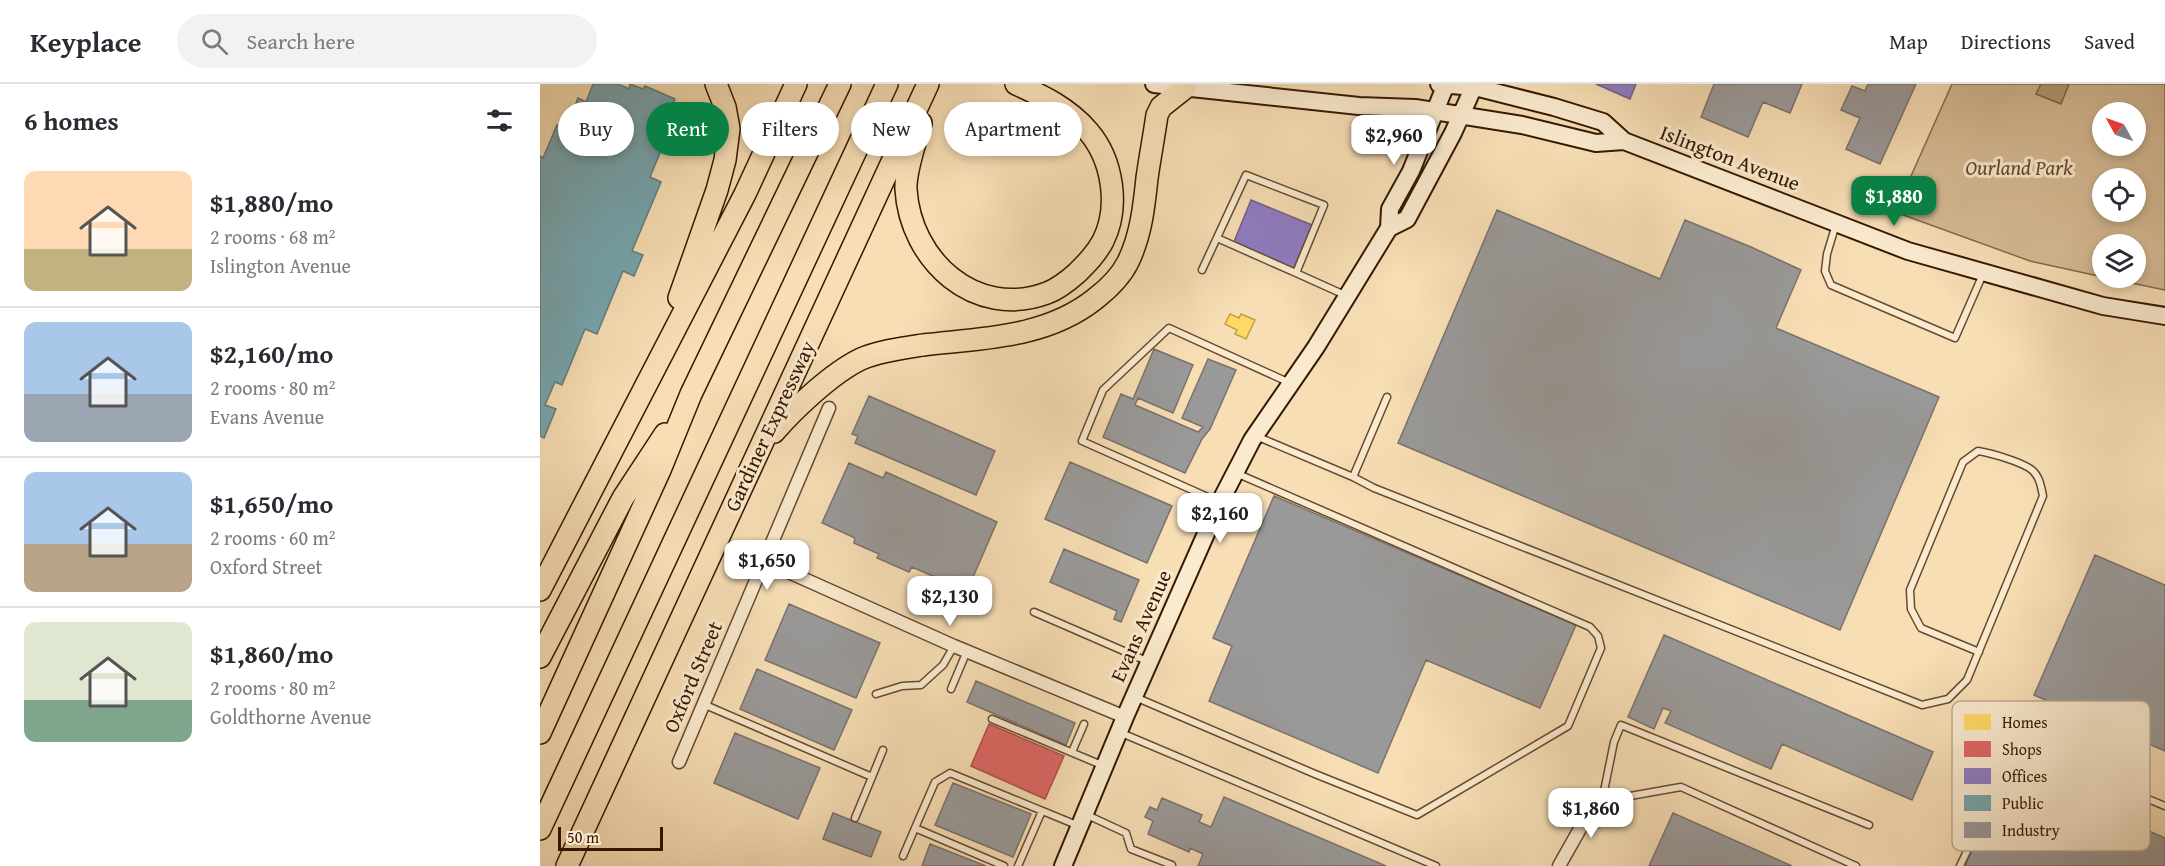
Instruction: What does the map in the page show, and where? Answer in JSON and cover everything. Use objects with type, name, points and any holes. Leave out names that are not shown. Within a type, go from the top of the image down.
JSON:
[{"type":"highway","points":[[659,359],[717,190],[725,160],[729,129],[725,107],[716,84]]},
{"type":"highway","points":[[542,584],[745,194],[796,84]]},
{"type":"highway","points":[[540,733],[660,470],[691,394],[840,84]]},
{"type":"highway","name":"Gardiner Expressway","points":[[540,829],[887,84]]},
{"type":"highway","points":[[930,84],[906,187],[910,218],[926,251],[948,276],[967,289],[1008,300],[1049,293],[1068,281],[1091,259],[1103,241],[1110,220],[1112,196],[1110,172],[1089,132],[1048,98],[1016,84]]},
{"type":"highway","name":"Gardiner Expressway","points":[[567,866],[930,84]]},
{"type":"highway","points":[[760,448],[789,416],[839,374],[861,359],[909,347],[1004,336],[1038,328],[1078,312],[1105,291],[1127,264],[1141,227],[1157,115],[1161,107],[1185,88]]},
{"type":"highway","points":[[540,657],[622,498],[691,394]]},
{"type":"main road","name":"Islington Avenue","points":[[1154,84],[1359,106],[1416,108],[1522,125],[1596,143],[1624,141]]},
{"type":"main road","name":"Islington Avenue","points":[[1439,84],[1475,85],[1554,106],[1602,122],[1624,141],[1908,251],[2103,306],[2165,316]]},
{"type":"main road","name":"Evans Avenue","points":[[1063,866],[1149,662],[1220,502],[1255,436],[1348,296],[1389,228],[1390,209],[1411,171],[1446,84]]},
{"type":"main road","name":"Evans Avenue","points":[[1389,228],[1407,219],[1462,115],[1475,85]]},
{"type":"street","name":"Oxford Street","points":[[678,762],[829,408]]},
{"type":"street","points":[[764,561],[967,651],[1122,725]]},
{"type":"street","points":[[1559,866],[1581,827],[1602,801]]},
{"type":"lane","points":[[1202,270],[1246,175],[1324,206],[1296,273]]},
{"type":"lane","points":[[1836,223],[1827,254],[1825,271],[1830,285],[1955,338],[1983,273]]},
{"type":"lane","points":[[1217,238],[1348,296]]},
{"type":"lane","points":[[1220,502],[1082,441],[1103,390],[1169,328],[1291,384]]},
{"type":"lane","points":[[1353,477],[1387,397]]},
{"type":"lane","points":[[1255,436],[1374,488],[1922,705],[1948,699],[1967,680],[1979,651],[2043,496],[2040,481],[2032,470],[1992,453],[1978,451],[1963,462],[1910,590],[1911,609],[1922,628],[1979,651]]},
{"type":"lane","points":[[1134,697],[1417,815],[1568,726],[1602,648],[1598,636],[1590,627],[1236,472]]},
{"type":"lane","points":[[1034,612],[1149,662]]},
{"type":"lane","points":[[876,694],[902,686],[921,685],[943,665],[954,646]]},
{"type":"lane","points":[[951,689],[967,651]]},
{"type":"lane","points":[[703,704],[872,777]]},
{"type":"lane","points":[[992,719],[1105,766]]},
{"type":"lane","points":[[1072,752],[1084,724]]},
{"type":"lane","points":[[1122,725],[1436,866]]},
{"type":"lane","points":[[1856,866],[1681,787],[1602,801],[1614,742],[1621,725],[1869,825]]},
{"type":"lane","points":[[855,818],[884,750]]},
{"type":"lane","points":[[903,856],[935,782],[950,773],[1042,811],[1126,833],[1131,849],[1172,865]]},
{"type":"lane","points":[[2150,800],[2165,806]]},
{"type":"lane","points":[[1018,866],[1042,811]]},
{"type":"lane","points":[[915,828],[1004,866]]},
{"type":"lane","points":[[1960,866],[1967,851]]},
{"type":"green space","name":"Ourland Park","points":[[1952,84],[2165,84],[2165,290],[2146,286],[2146,234],[2092,234],[2092,275],[2030,261],[1895,212]]},
{"type":"shaded area","points":[[2041,84],[2069,84],[2061,104],[2036,94]]},
{"type":"building: Homes","points":[[1230,314],[1239,318],[1241,314],[1255,320],[1246,339],[1235,334],[1237,330],[1225,324]]},
{"type":"building: Shops","points":[[989,724],[1064,756],[1045,799],[971,766]]},
{"type":"building: Offices","points":[[1596,84],[1636,84],[1630,99]]},
{"type":"building: Offices","points":[[1251,200],[1312,225],[1293,270],[1233,244]]},
{"type":"building: Public","points":[[593,84],[618,84],[629,89],[630,84],[643,89],[645,86],[675,99],[674,102],[646,102],[646,156],[659,156],[650,177],[661,182],[632,251],[643,255],[634,276],[623,271],[597,334],[585,329],[562,385],[555,382],[545,405],[556,409],[544,438],[540,436],[540,156],[543,158],[557,125],[558,156],[634,156],[634,102],[586,102]]},
{"type":"building: Industry","points":[[1714,84],[1802,84],[1790,113],[1763,102],[1748,137],[1701,117]]},
{"type":"building: Industry","points":[[1868,84],[1916,84],[1880,164],[1846,149],[1860,118],[1841,110],[1852,86],[1865,91]]},
{"type":"building: Industry","points":[[1497,210],[1660,279],[1685,220],[1751,247],[1801,270],[1776,328],[1939,397],[1840,630],[1398,443]]},
{"type":"building: Industry","points":[[1154,349],[1193,365],[1173,413],[1138,398],[1135,405],[1198,432],[1203,427],[1182,418],[1208,359],[1236,370],[1210,429],[1202,439],[1185,473],[1103,437],[1121,394],[1133,399]]},
{"type":"building: Industry","points":[[869,396],[995,451],[976,495],[855,443],[858,436],[852,434]]},
{"type":"building: Industry","points":[[1070,462],[1172,506],[1147,563],[1045,519]]},
{"type":"building: Industry","points":[[849,463],[883,478],[886,472],[997,522],[967,591],[912,567],[909,572],[877,558],[879,554],[854,543],[855,538],[822,523]]},
{"type":"building: Industry","points":[[1274,496],[1576,625],[1540,708],[1426,660],[1378,773],[1209,701],[1232,646],[1213,638]]},
{"type":"building: Industry","points":[[1064,549],[1139,580],[1121,622],[1114,619],[1117,611],[1050,582]]},
{"type":"building: Industry","points":[[2095,555],[2165,585],[2165,751],[2150,745],[2150,701],[2048,701],[2034,695]]},
{"type":"building: Industry","points":[[789,604],[880,643],[856,698],[765,660]]},
{"type":"building: Industry","points":[[1664,635],[1933,752],[1912,800],[1782,744],[1771,769],[1665,723],[1671,711],[1663,708],[1654,729],[1628,717]]},
{"type":"building: Industry","points":[[757,669],[852,710],[834,750],[740,709]]},
{"type":"building: Industry","points":[[976,681],[1075,723],[1066,745],[967,702]]},
{"type":"building: Industry","points":[[735,733],[820,768],[798,819],[714,783]]},
{"type":"building: Industry","points":[[953,783],[1031,814],[1013,857],[935,825]]},
{"type":"building: Industry","points":[[1224,797],[1386,866],[1198,866],[1203,854],[1190,848],[1189,852],[1148,834],[1153,821],[1145,817],[1150,807],[1157,810],[1162,798],[1202,815],[1199,822],[1211,827]]},
{"type":"building: Industry","points":[[833,813],[881,832],[871,857],[823,839]]},
{"type":"building: Industry","points":[[1673,813],[1792,866],[1649,866]]},
{"type":"building: Industry","points":[[2150,831],[2165,838],[2165,866],[1965,866],[1972,851],[2150,851]]},
{"type":"building: Industry","points":[[930,844],[986,866],[922,866]]}]
